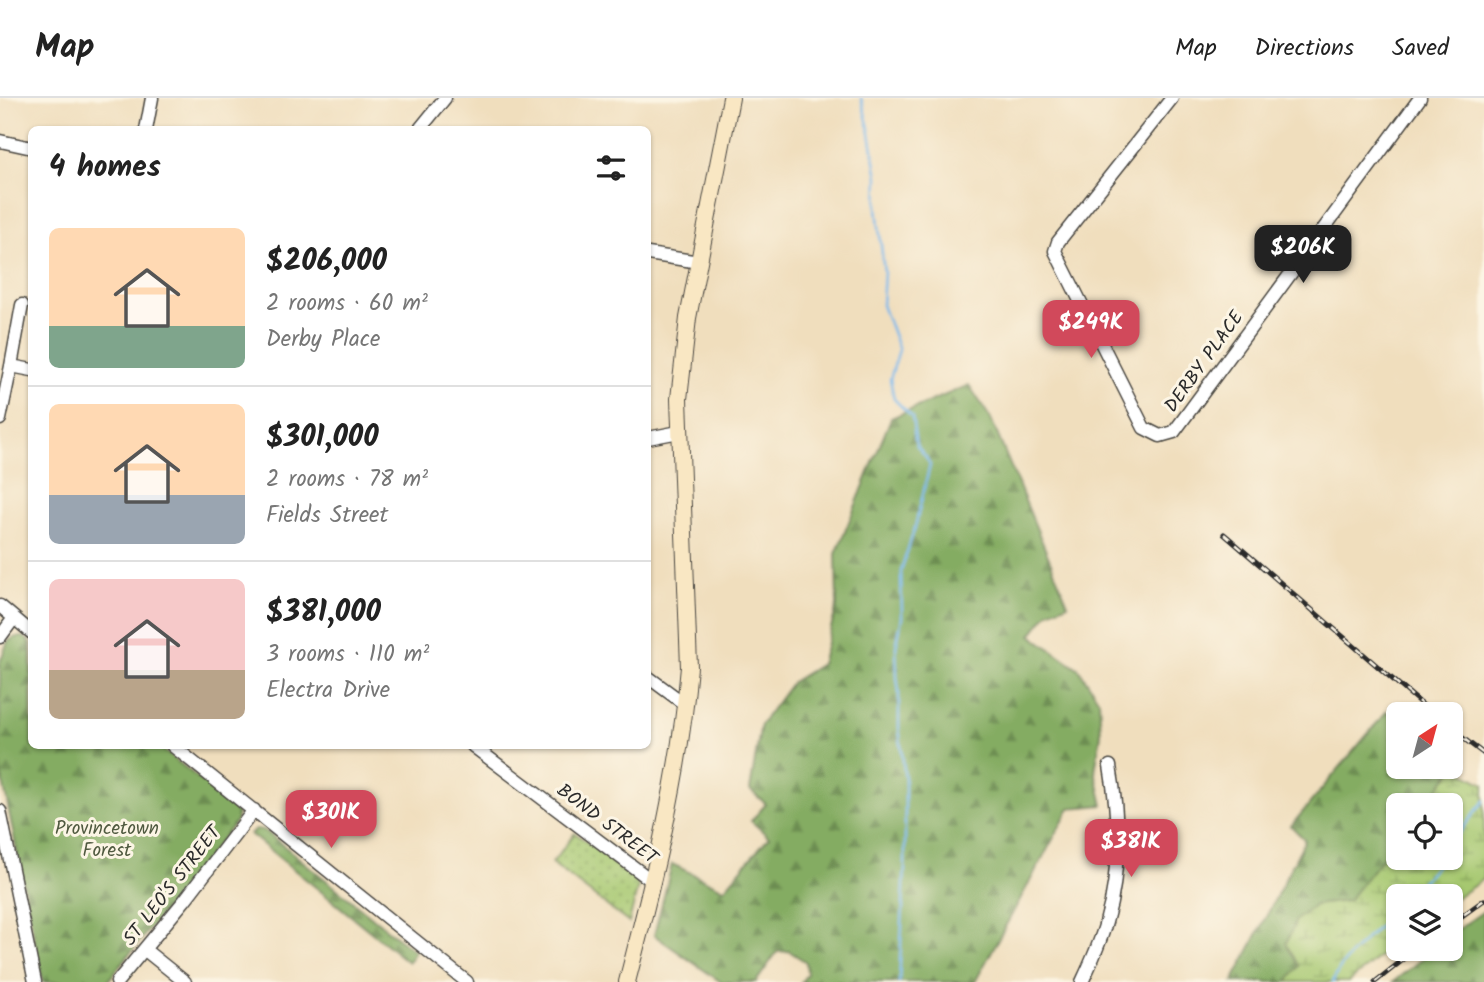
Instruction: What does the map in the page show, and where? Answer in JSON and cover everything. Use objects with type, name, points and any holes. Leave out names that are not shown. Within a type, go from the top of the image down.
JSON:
[{"type":"main road","points":[[627,982],[672,795],[686,705],[689,667],[679,399],[688,318],[730,98]]},
{"type":"street","points":[[147,126],[152,98]]},
{"type":"street","points":[[422,126],[445,98]]},
{"type":"street","name":"DERBY PLACE","points":[[1172,98],[1058,242],[1055,251],[1144,428],[1160,436],[1174,432],[1420,98]]},
{"type":"street","points":[[0,141],[28,147]]},
{"type":"street","points":[[651,254],[699,262]]},
{"type":"street","points":[[0,419],[22,305]]},
{"type":"street","points":[[11,366],[28,369]]},
{"type":"street","points":[[651,437],[680,432]]},
{"type":"street","points":[[0,606],[28,630]]},
{"type":"street","points":[[0,637],[14,618]]},
{"type":"street","points":[[651,679],[686,705]]},
{"type":"street","points":[[177,749],[467,982]]},
{"type":"street","name":"BOND STREET","points":[[477,749],[652,881]]},
{"type":"street","points":[[1082,982],[1106,921],[1114,879],[1116,827],[1110,766]]},
{"type":"street","name":"ST LEO'S STREET","points":[[117,982],[254,810]]},
{"type":"street","points":[[0,811],[34,982]]},
{"type":"street","points":[[145,950],[185,982]]},
{"type":"green space","points":[[969,385],[991,419],[1068,604],[1049,612],[1031,635],[1079,669],[1099,700],[1101,734],[1095,771],[1103,805],[1070,808],[975,982],[801,982],[807,974],[806,962],[789,951],[777,952],[756,982],[721,982],[654,935],[672,864],[724,889],[769,837],[751,821],[766,804],[750,790],[761,724],[792,682],[821,664],[837,606],[836,554],[891,418]]},
{"type":"green space","name":"Provincetown Forest","points":[[16,637],[24,637],[28,640],[28,749],[162,749],[236,808],[237,820],[107,982],[43,982],[0,767],[0,662],[8,641]]},
{"type":"green space","points":[[1386,712],[1386,779],[1446,779],[1435,793],[1386,793],[1386,853],[1348,901],[1315,905],[1299,966],[1287,982],[1233,982],[1305,840],[1291,826]]},
{"type":"green space","points":[[1463,772],[1484,784],[1484,879],[1463,893],[1463,884],[1386,884],[1386,951],[1349,982],[1287,982],[1299,966],[1286,944],[1296,920],[1315,905],[1348,901],[1386,853],[1386,870],[1463,870],[1463,793],[1435,793],[1446,779],[1463,779]]},
{"type":"green space","points":[[256,829],[264,830],[415,952],[408,962],[250,834]]},
{"type":"green space","points":[[575,833],[637,881],[629,923],[552,863]]},
{"type":"green space","points":[[1484,911],[1484,982],[1393,982],[1419,961],[1463,961],[1463,926]]},
{"type":"waterway","points":[[861,98],[878,177],[877,208],[884,272],[882,305],[899,350],[890,379],[894,399],[912,417],[916,445],[930,465],[901,571],[902,618],[896,647],[899,728],[905,779],[905,865],[899,982]]},
{"type":"waterway","points":[[1463,828],[1484,801]]},
{"type":"waterway","points":[[1420,884],[1432,870]]},
{"type":"waterway","points":[[1333,982],[1337,972],[1352,953],[1386,920]]},
{"type":"railway","points":[[1224,534],[1419,702]]},
{"type":"railway","points":[[1463,738],[1484,754]]},
{"type":"railway","points":[[1463,915],[1484,900]]},
{"type":"railway","points":[[1375,982],[1402,961]]}]
